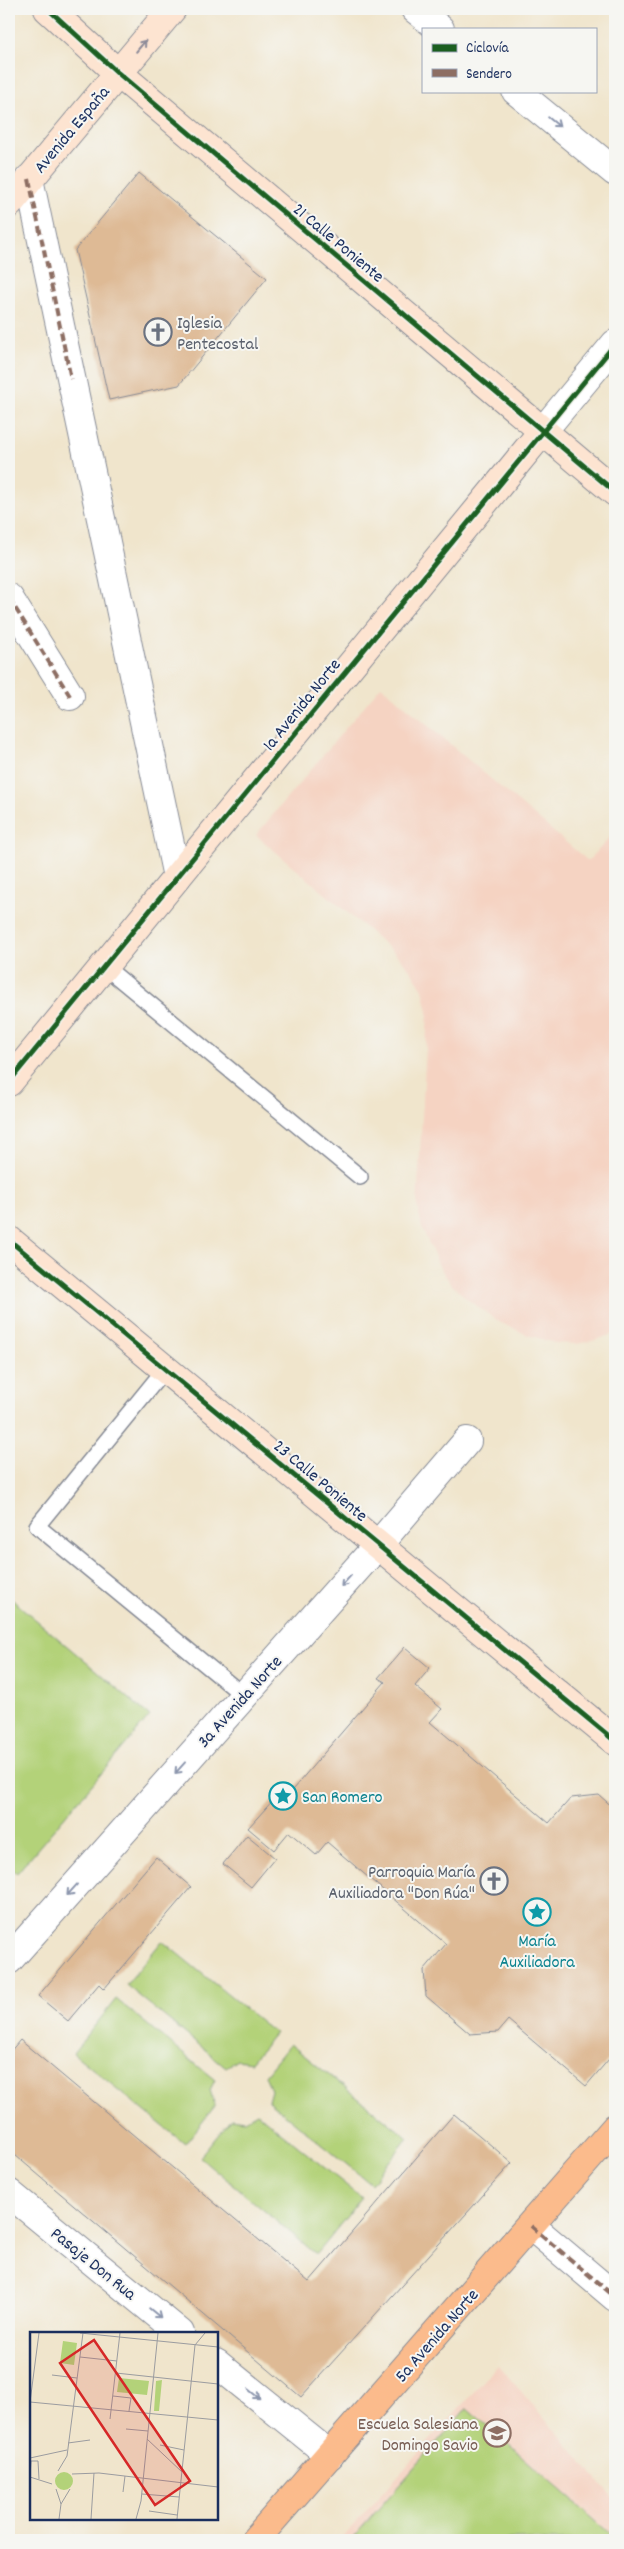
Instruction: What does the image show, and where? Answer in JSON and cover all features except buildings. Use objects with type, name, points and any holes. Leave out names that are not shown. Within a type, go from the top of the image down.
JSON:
[{"type":"main road","name":"5a Avenida Norte","points":[[255,2540],[615,2128]]},
{"type":"street","name":"21 Calle Poniente","points":[[48,9],[118,73],[615,492]]},
{"type":"street","name":"Avenida España","points":[[9,204],[172,9]]},
{"type":"street","points":[[415,9],[439,28]]},
{"type":"street","points":[[517,92],[615,172]]},
{"type":"street","points":[[29,179],[177,877]]},
{"type":"street","name":"1a Avenida Norte","points":[[9,1082],[615,344]]},
{"type":"street","points":[[9,598],[70,696]]},
{"type":"street","name":"23 Calle Poniente","points":[[9,1240],[615,1741]]},
{"type":"street","name":"3a Avenida Norte","points":[[9,1960],[378,1545],[467,1441]]},
{"type":"street","name":"Pasaje Don Rua","points":[[9,2193],[179,2332]]},
{"type":"street","points":[[531,2226],[615,2297]]},
{"type":"street","points":[[218,2365],[330,2456]]},
{"type":"lane","points":[[104,966],[360,1177]]},
{"type":"lane","points":[[165,1369],[37,1526],[244,1696]]},
{"type":"shaded area","points":[[381,686],[588,861],[615,832],[615,1333],[596,1340],[577,1344],[555,1343],[528,1335],[499,1322],[471,1302],[452,1285],[440,1268],[422,1228],[417,1205],[428,1012],[423,989],[410,969],[395,953],[256,835]]},
{"type":"shaded area","name":"Escuela Salesiana Domingo Savio","points":[[498,2365],[615,2500],[615,2540],[340,2540]]},
{"type":"green space","points":[[9,1597],[150,1716],[17,1873],[9,1866]]},
{"type":"green space","points":[[162,1941],[275,2033],[251,2062],[237,2060],[226,2067],[126,1985]]},
{"type":"green space","points":[[116,1999],[215,2080],[210,2090],[215,2106],[185,2144],[73,2053]]},
{"type":"green space","points":[[290,2044],[408,2138],[371,2184],[268,2101],[271,2090],[265,2075]]},
{"type":"green space","points":[[257,2113],[362,2198],[316,2254],[200,2157],[232,2118],[245,2120]]},
{"type":"green space","name":"Escuela Salesiana Domingo Savio","points":[[467,2408],[615,2538],[615,2540],[351,2540]]},
{"type":"marked path","points":[[29,179],[71,379]]},
{"type":"marked path","points":[[9,598],[70,696]]},
{"type":"marked path","points":[[531,2226],[615,2297]]},
{"type":"cycle path","points":[[48,9],[118,73],[615,492]]},
{"type":"cycle path","points":[[9,1082],[615,344]]},
{"type":"cycle path","points":[[9,1240],[615,1741]]},
{"type":"place","name":"Iglesia Pentecostal","points":[[158,332]]},
{"type":"place","name":"San Romero","points":[[283,1796]]},
{"type":"place","name":"Parroquia María Auxiliadora \"Don Rúa\"","points":[[494,1881]]},
{"type":"place","name":"María Auxiliadora","points":[[537,1912]]},
{"type":"place","name":"Escuela Salesiana Domingo Savio","points":[[497,2433]]}]
